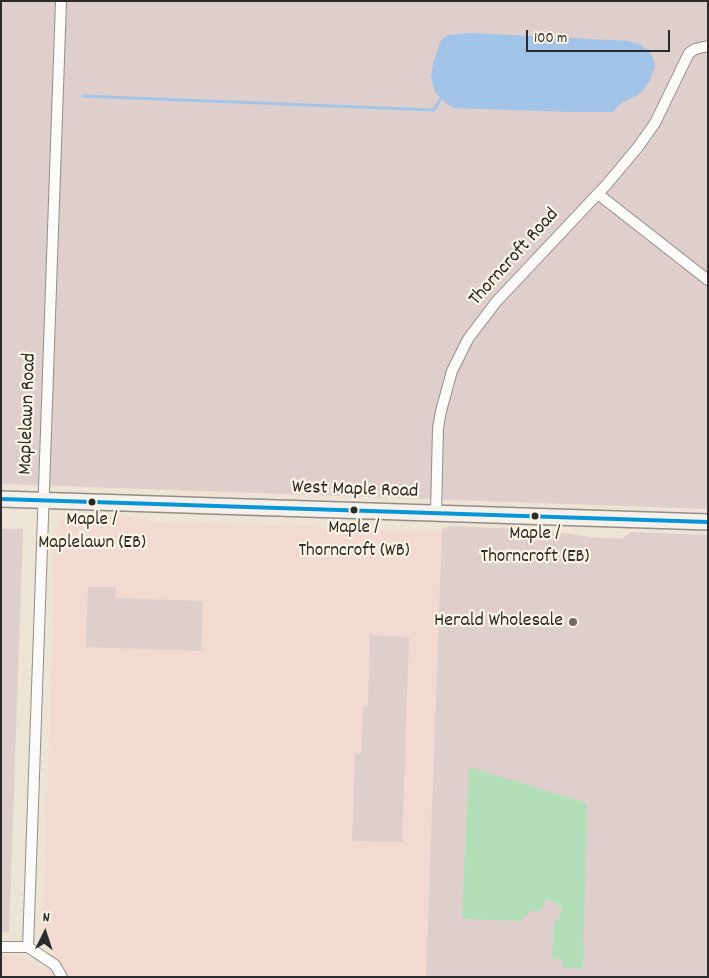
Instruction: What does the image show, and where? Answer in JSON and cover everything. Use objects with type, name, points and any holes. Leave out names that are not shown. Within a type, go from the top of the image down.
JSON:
[{"type":"main road","name":"West Maple Road","points":[[1,499],[708,522]]},
{"type":"street","name":"Maplelawn Road","points":[[28,947],[61,1]]},
{"type":"street","name":"Thorncroft Road","points":[[436,513],[438,428],[444,396],[458,357],[468,339],[496,302],[598,194],[638,147],[655,123],[690,53],[695,49],[708,46]]},
{"type":"street","points":[[598,194],[708,280]]},
{"type":"street","points":[[1,947],[28,947],[55,965],[62,977]]},
{"type":"shaded area","points":[[1,1],[708,1],[708,509],[1,484]]},
{"type":"shaded area","points":[[70,514],[128,517],[151,521],[393,530],[435,531],[442,529],[426,977],[1,977],[1,954],[21,956],[44,970],[54,953],[46,943],[43,922],[56,538],[61,520],[64,516]]},
{"type":"shaded area","points":[[450,526],[543,530],[590,537],[622,539],[631,532],[708,535],[708,977],[426,977],[442,529]]},
{"type":"shaded area","points":[[1,529],[23,529],[9,932],[1,932]]},
{"type":"green space","points":[[469,767],[587,803],[583,969],[562,967],[562,959],[552,959],[554,921],[558,921],[562,909],[555,902],[546,899],[541,911],[531,911],[520,921],[464,919],[462,916]]},
{"type":"water","points":[[472,33],[628,41],[639,44],[649,51],[653,57],[655,67],[650,80],[640,94],[621,103],[613,112],[454,108],[435,92],[431,77],[433,64],[443,38],[449,35]]},
{"type":"building","points":[[1,1],[21,1],[20,17],[1,16]]},
{"type":"building","points":[[124,1],[189,1],[189,10],[224,12],[223,28],[228,28],[228,36],[123,34]]},
{"type":"building","points":[[1,49],[17,50],[16,91],[11,99],[1,98]]},
{"type":"building","points":[[105,109],[228,114],[226,166],[146,163],[147,136],[122,136],[122,129],[113,129],[113,122],[105,122]]},
{"type":"building","points":[[665,143],[683,156],[657,195],[638,182]]},
{"type":"building","points":[[699,166],[708,174],[708,231],[671,205]]},
{"type":"building","points":[[401,174],[554,180],[553,190],[521,225],[506,224],[505,234],[399,230]]},
{"type":"building","points":[[185,185],[208,186],[208,208],[185,207]]},
{"type":"building","points":[[236,232],[249,232],[248,259],[235,259]]},
{"type":"building","points":[[602,243],[680,304],[635,357],[615,339],[643,306],[587,263]]},
{"type":"building","points":[[569,277],[610,308],[597,326],[555,295]]},
{"type":"building","points":[[120,281],[211,286],[211,293],[220,293],[219,325],[210,325],[208,371],[236,372],[235,404],[190,401],[190,403],[172,402],[171,425],[135,424],[136,392],[144,392],[148,338],[138,338],[139,318],[118,318]]},
{"type":"building","points":[[537,307],[580,338],[567,356],[524,325]]},
{"type":"building","points":[[708,337],[708,408],[680,422],[678,473],[660,473],[663,411],[672,407],[655,374],[676,354]]},
{"type":"building","points":[[528,365],[546,365],[545,400],[488,399],[489,371],[528,373]]},
{"type":"building","points":[[553,403],[576,403],[575,454],[584,455],[584,470],[557,469],[557,454],[552,454]]},
{"type":"building","points":[[625,424],[636,425],[634,473],[623,472],[624,450],[606,449],[608,425],[625,426]]},
{"type":"building","points":[[460,435],[476,436],[475,466],[460,466]]},
{"type":"building","points":[[508,439],[531,440],[530,474],[507,473]]},
{"type":"building","points":[[632,563],[693,565],[691,623],[630,622]]},
{"type":"building","points":[[461,566],[478,566],[477,598],[481,598],[479,676],[493,677],[493,697],[449,696],[450,675],[441,675],[443,597],[461,597]]},
{"type":"building","points":[[88,587],[116,587],[115,598],[203,601],[201,651],[86,647]]},
{"type":"building","name":"Herald Wholesale","points":[[546,587],[603,589],[600,657],[581,656],[580,676],[542,674]]},
{"type":"building","points":[[370,635],[409,637],[402,842],[352,841],[355,753],[361,753],[363,705],[368,706]]},
{"type":"building","points":[[620,661],[648,662],[647,683],[705,685],[705,706],[619,704]]},
{"type":"building","points":[[596,863],[624,864],[623,885],[631,885],[630,906],[595,905]]},
{"type":"building","points":[[682,879],[708,880],[708,977],[684,977],[688,893],[681,893]]},
{"type":"building","points":[[472,928],[552,931],[550,977],[470,977]]},
{"type":"waterway","points":[[83,96],[434,110],[441,98]]},
{"type":"transit line","points":[[1,499],[708,522]]},
{"type":"place","name":"Maple / Maplelawn (EB)","points":[[92,502]]},
{"type":"place","name":"Maple / Thorncroft (WB)","points":[[354,510]]},
{"type":"place","name":"Maple / Thorncroft (EB)","points":[[535,516]]},
{"type":"place","name":"Herald Wholesale","points":[[573,622]]}]
